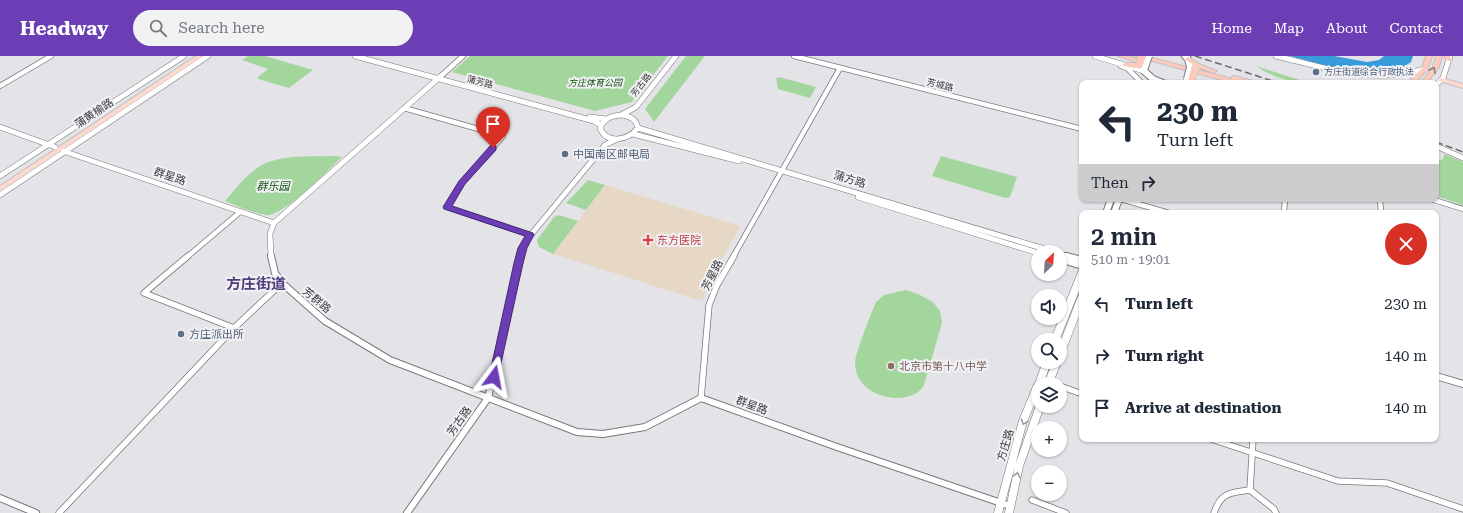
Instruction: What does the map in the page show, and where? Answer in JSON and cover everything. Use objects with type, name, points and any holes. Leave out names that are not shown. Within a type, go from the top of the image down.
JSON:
[{"type":"highway","points":[[1121,56],[1210,80]]},
{"type":"highway","points":[[1138,56],[1228,80]]},
{"type":"highway","points":[[1125,65],[1143,68],[1142,56]]},
{"type":"highway","points":[[1414,80],[1425,69],[1429,56]]},
{"type":"highway","points":[[1426,80],[1436,67],[1439,56]]},
{"type":"highway","points":[[1186,58],[1199,66],[1225,75]]},
{"type":"highway","points":[[1189,80],[1192,68],[1244,80]]},
{"type":"main road","name":"蒲黄榆路","points":[[0,189],[57,148],[192,56]]},
{"type":"main road","name":"蒲黄榆路","points":[[0,182],[57,148],[200,56]]},
{"type":"main road","points":[[1149,56],[1143,68],[1153,80]]},
{"type":"main road","points":[[1186,58],[1192,68]]},
{"type":"main road","points":[[1442,79],[1463,84]]},
{"type":"main road","points":[[1058,333],[1079,280]]},
{"type":"main road","points":[[1067,336],[1079,305]]},
{"type":"main road","name":"方庄路","points":[[998,513],[1024,421],[1031,403]]},
{"type":"main road","name":"方庄路","points":[[1009,510],[1019,466],[1038,413]]},
{"type":"street","points":[[0,86],[51,56]]},
{"type":"street","points":[[0,195],[57,148],[184,56]]},
{"type":"street","points":[[0,176],[57,148],[208,56]]},
{"type":"street","name":"蒲芳路","points":[[355,56],[596,118],[606,119]]},
{"type":"street","name":"蒲芳路","points":[[368,56],[594,121],[600,125]]},
{"type":"street","points":[[274,223],[463,56]]},
{"type":"street","name":"芳古路","points":[[636,107],[676,56]]},
{"type":"street","name":"芳城路","points":[[794,56],[1079,128]]},
{"type":"street","points":[[1090,56],[1127,68],[1139,80]]},
{"type":"street","points":[[1095,56],[1125,65]]},
{"type":"street","points":[[1276,56],[1366,77],[1394,77],[1408,75],[1425,69]]},
{"type":"street","points":[[1439,82],[1442,79],[1449,57]]},
{"type":"street","name":"芳星路","points":[[702,398],[709,305],[717,285],[840,68]]},
{"type":"street","points":[[621,115],[628,116],[635,120],[638,124],[638,128],[634,134],[627,138],[617,139],[605,136],[600,130],[600,125],[606,119],[621,115],[636,107]]},
{"type":"street","points":[[635,120],[636,107]]},
{"type":"street","points":[[404,108],[503,136],[462,182],[447,207],[530,235]]},
{"type":"street","name":"群星路","points":[[0,127],[274,223]]},
{"type":"street","name":"蒲方路","points":[[638,128],[1031,245]]},
{"type":"street","name":"蒲方路","points":[[634,134],[782,171],[1031,251]]},
{"type":"street","points":[[605,136],[605,145],[617,139]]},
{"type":"street","name":"芳古路","points":[[407,513],[488,398],[523,248],[530,235],[605,145]]},
{"type":"street","points":[[1439,147],[1463,158]]},
{"type":"street","points":[[1439,201],[1463,209]]},
{"type":"street","points":[[1130,202],[1158,210]]},
{"type":"street","points":[[234,328],[144,293],[240,212]]},
{"type":"street","name":"芳群路","points":[[274,223],[270,234],[270,251],[275,273],[282,283],[325,320],[390,360],[488,398]]},
{"type":"street","points":[[1067,256],[1079,259]]},
{"type":"street","points":[[1067,261],[1079,265]]},
{"type":"street","points":[[59,513],[234,328],[282,283]]},
{"type":"street","points":[[1439,373],[1463,380]]},
{"type":"street","points":[[1439,377],[1463,384]]},
{"type":"street","points":[[1067,389],[1079,393]]},
{"type":"street","points":[[488,398],[577,432],[603,434],[645,427],[702,398]]},
{"type":"street","name":"群星路","points":[[702,398],[837,447],[1000,503],[1009,510]]},
{"type":"street","points":[[1220,442],[1338,481],[1387,483],[1463,509]]},
{"type":"street","points":[[1250,490],[1253,442]]},
{"type":"street","points":[[1214,513],[1218,501],[1230,493],[1250,490],[1274,509],[1276,513]]},
{"type":"street","points":[[0,498],[36,513]]},
{"type":"street","points":[[1035,501],[1066,513]]},
{"type":"shaded area","name":"东方医院","points":[[605,185],[741,226],[708,284],[703,299],[699,300],[553,254]]},
{"type":"green space","points":[[248,56],[265,56],[313,70],[289,88],[258,79],[258,77],[268,69],[242,60]]},
{"type":"green space","name":"方庄体育公园","points":[[470,56],[668,56],[632,102],[595,111],[452,72]]},
{"type":"green space","points":[[686,56],[705,56],[654,122],[645,109]]},
{"type":"green space","points":[[1256,66],[1300,80],[1281,79]]},
{"type":"green space","points":[[779,77],[816,87],[810,98],[778,89],[776,78]]},
{"type":"green space","points":[[1445,154],[1463,162],[1463,205],[1439,197],[1439,160],[1442,160]]},
{"type":"green space","points":[[941,156],[1017,177],[1010,197],[1005,198],[932,176]]},
{"type":"green space","name":"群乐园","points":[[292,157],[342,157],[305,192],[274,214],[262,214],[225,201],[253,171],[261,165],[271,161]]},
{"type":"green space","points":[[588,180],[605,185],[586,210],[566,203]]},
{"type":"green space","points":[[559,215],[578,221],[553,254],[539,247],[537,240],[554,217]]},
{"type":"green space","points":[[906,290],[918,294],[933,302],[940,311],[942,323],[924,385],[916,393],[906,397],[886,397],[876,394],[861,382],[855,363],[864,333],[876,302],[884,295]]},
{"type":"water","points":[[1290,56],[1334,56],[1367,62],[1379,60],[1384,56],[1413,56],[1411,62],[1398,69],[1368,73],[1336,68]]},
{"type":"railway","points":[[1195,56],[1270,80]]},
{"type":"railway","points":[[1439,143],[1463,152]]},
{"type":"place","name":"方庄街道综合行政执法","points":[[1316,72]]},
{"type":"place","name":"中国南区邮电局","points":[[565,154]]},
{"type":"place","name":"东方医院","points":[[648,240]]},
{"type":"place","name":"方庄派出所","points":[[181,334]]},
{"type":"place","name":"北京市第十八中学","points":[[891,366]]},
{"type":"district","name":"方庄街道","points":[[256,284]]},
{"type":"route","points":[[493,148],[462,182],[447,207],[530,235],[525,242],[519,263],[494,377]]}]
